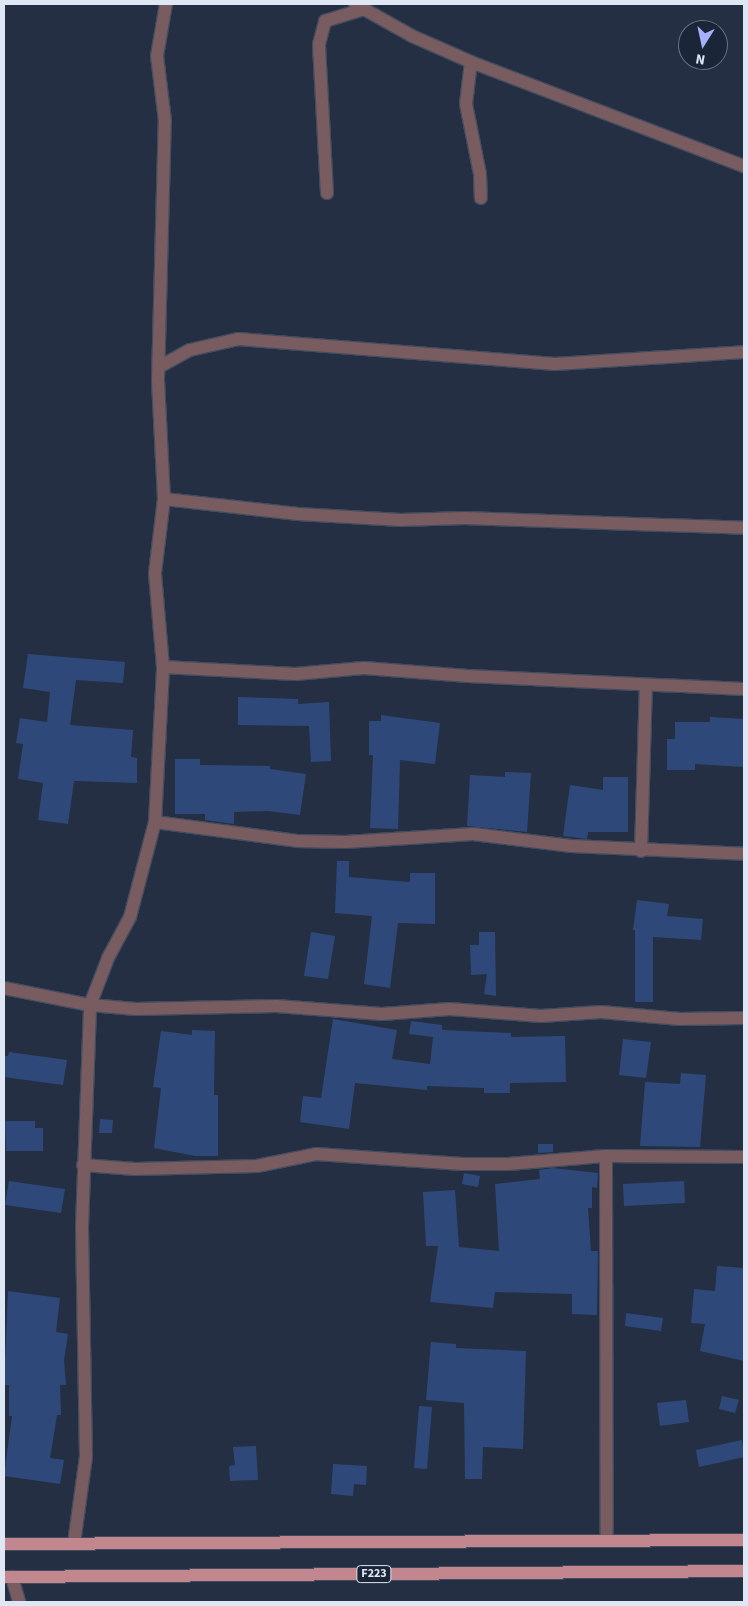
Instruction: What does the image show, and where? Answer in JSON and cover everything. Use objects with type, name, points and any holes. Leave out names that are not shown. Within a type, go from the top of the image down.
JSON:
[{"type":"main road","points":[[4,1544],[744,1540]]},
{"type":"main road","name":"F223","points":[[8,1577],[744,1571]]},
{"type":"street","points":[[74,1543],[86,1457],[82,1165],[90,1005],[108,958],[130,917],[155,822],[163,667],[155,573],[164,499],[159,367],[165,121],[157,56],[166,4]]},
{"type":"street","points":[[327,193],[319,44],[325,21],[360,7],[470,62],[744,166]]},
{"type":"street","points":[[470,62],[466,104],[480,174],[481,198]]},
{"type":"street","points":[[159,367],[190,350],[238,339],[555,364],[744,352]]},
{"type":"street","points":[[164,499],[298,514],[401,520],[464,518],[744,528]]},
{"type":"street","points":[[163,667],[295,674],[364,668],[646,686],[744,689]]},
{"type":"street","points":[[641,851],[646,686]]},
{"type":"street","points":[[155,822],[298,841],[345,842],[473,834],[529,843],[641,851],[744,854]]},
{"type":"street","points":[[4,988],[90,1005],[178,1011],[276,1006],[382,1014],[450,1009],[541,1016],[601,1012],[680,1019],[744,1018]]},
{"type":"street","points":[[82,1165],[135,1169],[248,1166],[316,1154],[472,1164],[606,1156],[744,1157]]},
{"type":"street","points":[[606,1156],[607,1540]]},
{"type":"street","points":[[8,1577],[19,1602]]},
{"type":"building","points":[[28,654],[125,662],[123,683],[76,680],[70,725],[133,730],[131,757],[137,758],[137,783],[74,781],[68,824],[38,820],[43,783],[18,779],[23,744],[16,743],[20,718],[47,722],[50,692],[23,688]]},
{"type":"building","points":[[238,697],[298,699],[298,704],[329,702],[331,761],[311,762],[309,726],[238,725]]},
{"type":"building","points":[[381,715],[440,723],[435,764],[400,760],[398,829],[370,828],[373,755],[369,755],[369,721],[381,721]]},
{"type":"building","points":[[710,717],[744,719],[744,767],[695,764],[695,770],[667,770],[667,739],[675,739],[675,722],[710,722]]},
{"type":"building","points":[[175,759],[200,759],[200,765],[270,766],[270,769],[306,774],[300,815],[268,811],[234,812],[234,824],[205,820],[205,814],[175,814]]},
{"type":"building","points":[[505,772],[531,773],[527,832],[467,826],[470,775],[505,777]]},
{"type":"building","points":[[603,777],[628,777],[628,832],[588,832],[587,839],[563,836],[570,785],[603,790]]},
{"type":"building","points":[[337,861],[349,861],[349,877],[410,882],[410,873],[435,873],[435,924],[398,923],[390,988],[364,984],[372,916],[335,913]]},
{"type":"building","points":[[637,900],[669,904],[667,916],[703,919],[701,940],[653,937],[653,1002],[635,1002],[635,930],[633,930]]},
{"type":"building","points":[[311,932],[335,936],[328,979],[304,976]]},
{"type":"building","points":[[479,932],[495,932],[496,996],[484,994],[487,974],[471,975],[470,945],[479,945]]},
{"type":"building","points":[[333,1019],[397,1030],[392,1059],[430,1064],[433,1037],[409,1034],[411,1021],[442,1025],[442,1030],[511,1033],[511,1037],[565,1036],[566,1082],[510,1083],[510,1093],[484,1093],[484,1088],[427,1086],[427,1090],[355,1083],[349,1129],[300,1122],[303,1096],[321,1098]]},
{"type":"building","points":[[192,1030],[215,1031],[214,1095],[218,1095],[218,1156],[195,1156],[154,1148],[161,1088],[153,1087],[161,1031],[192,1035]]},
{"type":"building","points":[[623,1039],[651,1042],[646,1078],[619,1075]]},
{"type":"building","points":[[9,1052],[67,1060],[63,1085],[4,1077],[4,1056],[8,1056]]},
{"type":"building","points":[[681,1073],[706,1075],[700,1147],[640,1146],[645,1082],[680,1084]]},
{"type":"building","points":[[100,1119],[113,1120],[112,1133],[99,1133]]},
{"type":"building","points":[[5,1121],[35,1121],[35,1128],[43,1128],[43,1151],[6,1151]]},
{"type":"building","points":[[538,1144],[553,1144],[553,1152],[538,1153]]},
{"type":"building","points":[[553,1168],[598,1173],[597,1188],[592,1187],[592,1208],[588,1208],[591,1251],[598,1251],[597,1315],[572,1314],[572,1294],[495,1292],[493,1308],[430,1302],[438,1246],[426,1246],[423,1192],[455,1190],[459,1247],[499,1251],[495,1184],[540,1179],[539,1170]]},
{"type":"building","points":[[464,1173],[480,1176],[478,1187],[462,1184]]},
{"type":"building","points":[[9,1181],[65,1189],[61,1213],[5,1205]]},
{"type":"building","points":[[684,1181],[685,1203],[624,1206],[623,1184]]},
{"type":"building","points":[[717,1266],[744,1268],[744,1361],[700,1351],[705,1324],[691,1323],[694,1289],[715,1291]]},
{"type":"building","points":[[8,1291],[60,1298],[56,1332],[68,1334],[64,1360],[66,1385],[60,1385],[61,1415],[57,1415],[50,1458],[64,1460],[60,1484],[4,1476],[12,1416],[9,1416],[9,1385],[4,1385]]},
{"type":"building","points":[[626,1313],[663,1318],[661,1331],[625,1326]]},
{"type":"building","points":[[431,1342],[456,1344],[456,1348],[526,1351],[523,1449],[483,1447],[482,1479],[465,1479],[464,1403],[426,1400]]},
{"type":"building","points":[[722,1396],[739,1400],[735,1413],[719,1409]]},
{"type":"building","points":[[686,1400],[689,1422],[660,1426],[657,1403]]},
{"type":"building","points":[[419,1406],[432,1407],[427,1469],[414,1468]]},
{"type":"building","points":[[742,1440],[744,1457],[699,1467],[696,1450]]},
{"type":"building","points":[[256,1446],[258,1480],[230,1481],[229,1466],[235,1465],[233,1447]]},
{"type":"building","points":[[333,1464],[367,1466],[366,1485],[354,1484],[353,1496],[331,1494]]}]
